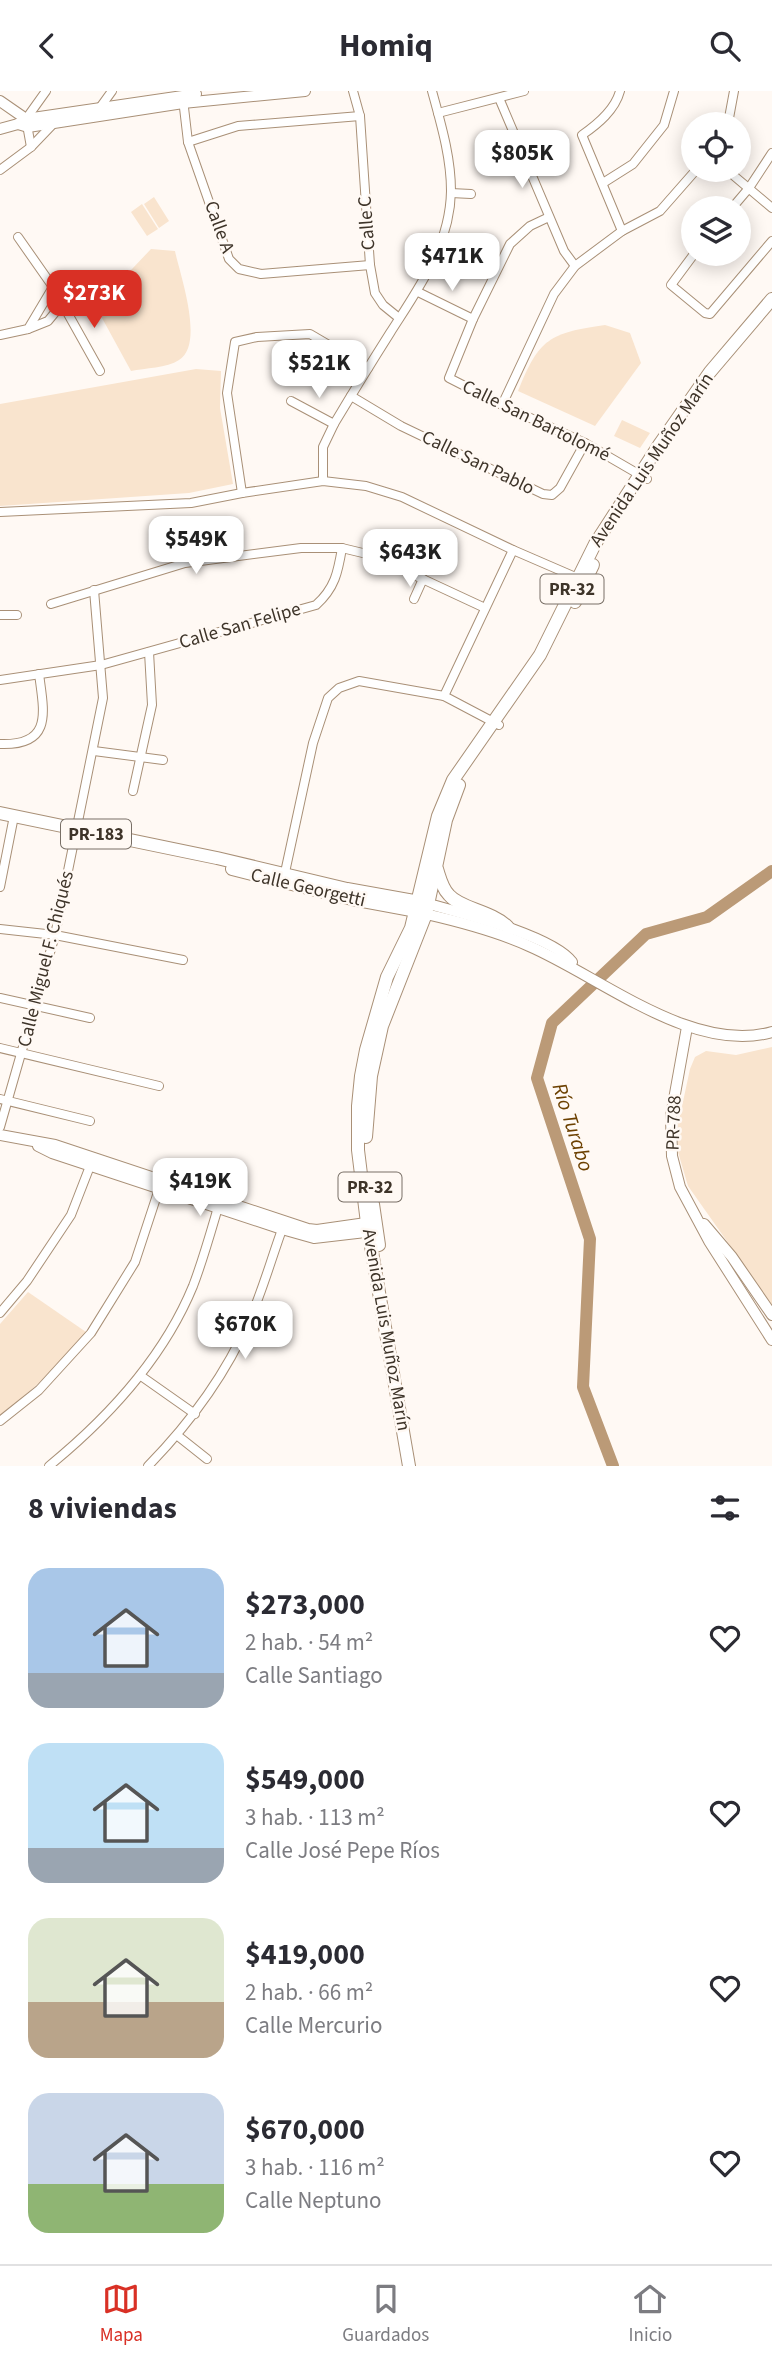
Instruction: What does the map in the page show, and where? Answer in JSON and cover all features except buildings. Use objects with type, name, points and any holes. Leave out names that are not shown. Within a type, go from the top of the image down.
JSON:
[{"type":"main road","name":"Avenida Luis Muñoz Marín","points":[[724,361],[772,299]]},
{"type":"main road","name":"Avenida Luis Muñoz Marín","points":[[416,1466],[372,1227],[366,1154],[370,1083],[382,1025],[437,869],[446,820],[456,791],[540,655],[581,580],[595,544],[643,477],[710,372],[724,361],[772,310]]},
{"type":"main road","name":"Avenida Luis Muñoz Marín","points":[[409,1466],[358,1134],[361,1076],[387,977],[423,908],[444,799],[453,780],[496,723]]},
{"type":"main road","name":"Calle Georgetti","points":[[0,813],[193,853],[237,871],[423,908]]},
{"type":"main road","points":[[437,869],[443,886],[453,898],[499,918],[508,927]]},
{"type":"main road","points":[[372,1068],[369,1059],[383,1005],[381,997]]},
{"type":"main road","points":[[358,1134],[364,1090],[370,1083]]},
{"type":"street","points":[[34,145],[31,118],[46,91]]},
{"type":"street","points":[[3,103],[31,118],[54,123],[96,112],[112,91]]},
{"type":"street","points":[[0,128],[31,118],[96,112],[220,93],[305,91]]},
{"type":"street","name":"Calle C","points":[[353,91],[359,116],[374,293],[399,319]]},
{"type":"street","points":[[323,481],[323,447],[334,424],[418,292],[435,260],[444,235],[451,193],[448,154],[432,91]]},
{"type":"street","points":[[438,113],[524,91]]},
{"type":"street","points":[[620,91],[617,100],[598,124],[582,135],[622,232]]},
{"type":"street","points":[[603,183],[633,165],[664,125],[674,91]]},
{"type":"street","points":[[730,112],[734,91]]},
{"type":"street","points":[[499,98],[549,217],[564,250],[575,266]]},
{"type":"street","name":"Calle A","points":[[183,99],[188,142],[229,259],[239,269],[261,274],[370,265]]},
{"type":"street","points":[[0,128],[5,115],[3,103]]},
{"type":"street","points":[[188,142],[238,126],[359,116]]},
{"type":"street","points":[[0,170],[34,145],[54,123]]},
{"type":"street","points":[[742,196],[772,153]]},
{"type":"street","points":[[502,405],[554,293],[575,266],[622,232],[660,211],[685,182]]},
{"type":"street","points":[[742,182],[772,208]]},
{"type":"street","points":[[451,193],[471,194]]},
{"type":"street","name":"Calle San Bartolomé","points":[[549,217],[530,226],[510,244],[473,319],[449,378],[586,443],[643,477]]},
{"type":"street","points":[[18,237],[52,287],[100,371]]},
{"type":"street","points":[[751,266],[772,241]]},
{"type":"street","points":[[685,266],[671,285],[705,313],[710,313],[751,266]]},
{"type":"street","points":[[27,329],[52,287]]},
{"type":"street","points":[[418,292],[473,319]]},
{"type":"street","points":[[0,335],[48,321],[62,304]]},
{"type":"street","points":[[242,493],[227,393],[235,342],[257,337],[310,334],[368,368]]},
{"type":"street","name":"Calle San Pablo","points":[[351,395],[401,426],[543,494],[552,495],[560,488],[586,443]]},
{"type":"street","points":[[291,401],[334,424]]},
{"type":"street","points":[[0,512],[191,503],[323,481],[366,485],[402,497],[581,580]]},
{"type":"street","points":[[51,604],[185,563],[301,548],[342,548],[371,555],[485,608]]},
{"type":"street","name":"Calle San Felipe","points":[[0,680],[101,665],[316,605],[328,595],[336,580],[342,548]]},
{"type":"street","points":[[444,696],[513,550]]},
{"type":"street","points":[[414,599],[424,579]]},
{"type":"street","name":"Calle Miguel F. Chiqués","points":[[0,1128],[4,1100],[22,1053],[55,935],[94,751],[103,698],[94,590]]},
{"type":"street","points":[[0,615],[17,615]]},
{"type":"street","points":[[133,791],[152,705],[149,652]]},
{"type":"street","points":[[0,744],[17,745],[38,734],[45,716],[40,674]]},
{"type":"street","points":[[284,879],[313,743],[328,698],[339,688],[359,681],[444,696],[496,723]]},
{"type":"street","points":[[94,751],[163,760]]},
{"type":"street","points":[[0,887],[14,816]]},
{"type":"street","name":"PR-183","points":[[423,908],[508,927],[539,940],[568,957],[577,970]]},
{"type":"street","name":"PR-183","points":[[423,908],[512,939],[687,1027],[726,1035],[760,1035],[772,1032]]},
{"type":"street","points":[[0,929],[55,935],[183,960]]},
{"type":"street","points":[[0,998],[90,1018]]},
{"type":"street","name":"PR-788","points":[[687,1027],[674,1093],[671,1144],[680,1187],[714,1250],[772,1340]]},
{"type":"street","points":[[0,1048],[159,1086]]},
{"type":"street","points":[[4,1100],[90,1121]]},
{"type":"street","points":[[0,1135],[55,1145],[92,1162],[283,1225],[317,1230],[372,1227]]},
{"type":"street","points":[[0,1313],[27,1280],[71,1216],[92,1162]]},
{"type":"street","points":[[0,1421],[39,1390],[91,1333],[135,1262],[161,1185]]},
{"type":"street","points":[[49,1466],[84,1438],[141,1376],[172,1328],[193,1286],[219,1204]]},
{"type":"street","name":"PR-788","points":[[695,1215],[732,1257],[772,1315]]},
{"type":"street","points":[[148,1466],[178,1436],[222,1374],[250,1320],[283,1225]]},
{"type":"street","points":[[141,1376],[195,1413]]},
{"type":"street","points":[[178,1436],[206,1459]]},
{"type":"shaded area","points":[[154,197],[169,221],[159,228],[144,204]]},
{"type":"shaded area","points":[[142,204],[158,229],[147,236],[131,212]]},
{"type":"shaded area","points":[[151,249],[175,251],[189,309],[190,340],[186,352],[174,363],[131,371],[96,307]]},
{"type":"shaded area","points":[[605,325],[630,333],[641,363],[595,426],[518,391],[533,359],[549,341],[571,331]]},
{"type":"shaded area","points":[[196,369],[221,371],[220,408],[233,484],[189,493],[0,506],[0,404]]},
{"type":"shaded area","points":[[622,420],[650,433],[640,448],[614,436]]},
{"type":"shaded area","points":[[772,1047],[772,1305],[688,1186],[678,1152],[678,1125],[695,1057],[706,1051],[736,1055]]},
{"type":"shaded area","points":[[28,1292],[86,1332],[46,1377],[0,1415],[0,1324]]},
{"type":"waterway","name":"Río Turabo","points":[[613,1466],[583,1387],[590,1239],[537,1078],[552,1023],[646,934],[707,917],[772,871]]}]
